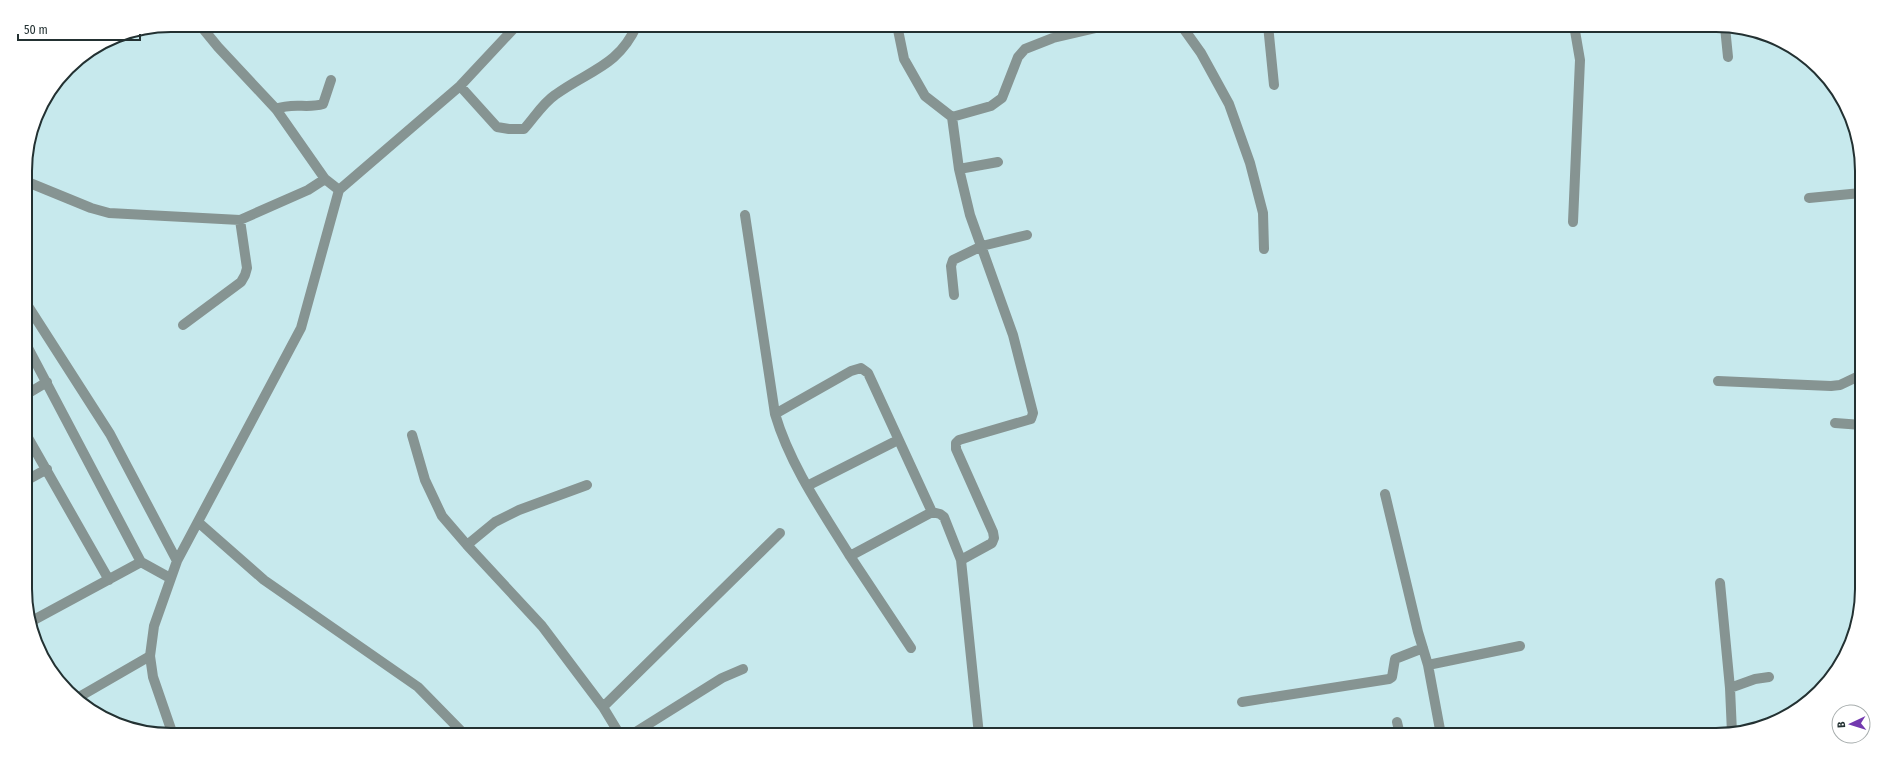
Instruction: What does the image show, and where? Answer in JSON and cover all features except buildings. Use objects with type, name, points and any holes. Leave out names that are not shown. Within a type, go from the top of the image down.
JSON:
[{"type":"street","points":[[206,32],[276,109],[325,179],[339,190]]},
{"type":"street","points":[[171,728],[153,677],[150,656],[154,626],[177,561],[301,328],[339,190],[460,86],[510,32]]},
{"type":"street","points":[[460,86],[498,127],[524,129],[554,96],[611,61],[631,38],[634,32]]},
{"type":"street","points":[[898,32],[904,59],[925,96],[952,117],[958,169],[970,215],[1013,335],[1033,417],[1031,419],[959,440],[956,443],[956,449],[993,532],[994,538],[992,543],[962,560]]},
{"type":"street","points":[[952,117],[991,106],[1002,98],[1018,57],[1025,49],[1053,38],[1079,32]]},
{"type":"street","points":[[1186,32],[1201,54],[1229,104],[1250,163],[1263,213],[1264,249]]},
{"type":"street","points":[[1269,32],[1274,85]]},
{"type":"street","points":[[1573,222],[1580,60],[1575,32]]},
{"type":"street","points":[[1726,33],[1728,58]]},
{"type":"street","points":[[276,109],[287,105],[323,104],[331,80]]},
{"type":"street","points":[[958,169],[998,162]]},
{"type":"street","points":[[32,184],[91,208],[109,213],[240,220],[308,190],[325,179]]},
{"type":"street","points":[[1809,198],[1855,194]]},
{"type":"street","points":[[745,215],[775,414],[779,427],[807,486],[850,556],[911,648]]},
{"type":"street","points":[[183,325],[241,282],[246,275],[247,268],[240,220]]},
{"type":"street","points":[[954,295],[951,266],[953,260],[982,246],[1027,235]]},
{"type":"street","points":[[32,312],[110,434],[177,561]]},
{"type":"street","points":[[32,354],[48,382],[141,562],[170,578]]},
{"type":"street","points":[[775,414],[851,370],[861,368],[868,373],[932,512]]},
{"type":"street","points":[[1718,381],[1832,386],[1855,377]]},
{"type":"street","points":[[32,391],[48,382]]},
{"type":"street","points":[[1835,423],[1855,424]]},
{"type":"street","points":[[412,435],[425,480],[442,516],[542,626],[603,707],[616,728]]},
{"type":"street","points":[[807,486],[898,440]]},
{"type":"street","points":[[32,444],[109,580]]},
{"type":"street","points":[[32,477],[47,469]]},
{"type":"street","points":[[467,545],[494,522],[519,510],[587,485]]},
{"type":"street","points":[[1386,494],[1422,648],[1428,665],[1440,728]]},
{"type":"street","points":[[850,556],[932,512],[940,514],[944,517],[962,560],[978,728]]},
{"type":"street","points":[[198,522],[264,580],[418,687],[458,728]]},
{"type":"street","points":[[603,707],[780,533]]},
{"type":"street","points":[[36,619],[141,562]]},
{"type":"street","points":[[1720,583],[1730,688],[1732,727]]},
{"type":"street","points":[[1428,665],[1520,646]]},
{"type":"street","points":[[1242,702],[1389,679],[1392,677],[1394,672],[1395,659],[1422,648]]},
{"type":"street","points":[[82,695],[150,656]]},
{"type":"street","points":[[642,728],[722,678],[743,669]]},
{"type":"street","points":[[1730,688],[1755,679],[1769,677]]},
{"type":"street","points":[[1397,722],[1398,728]]}]
